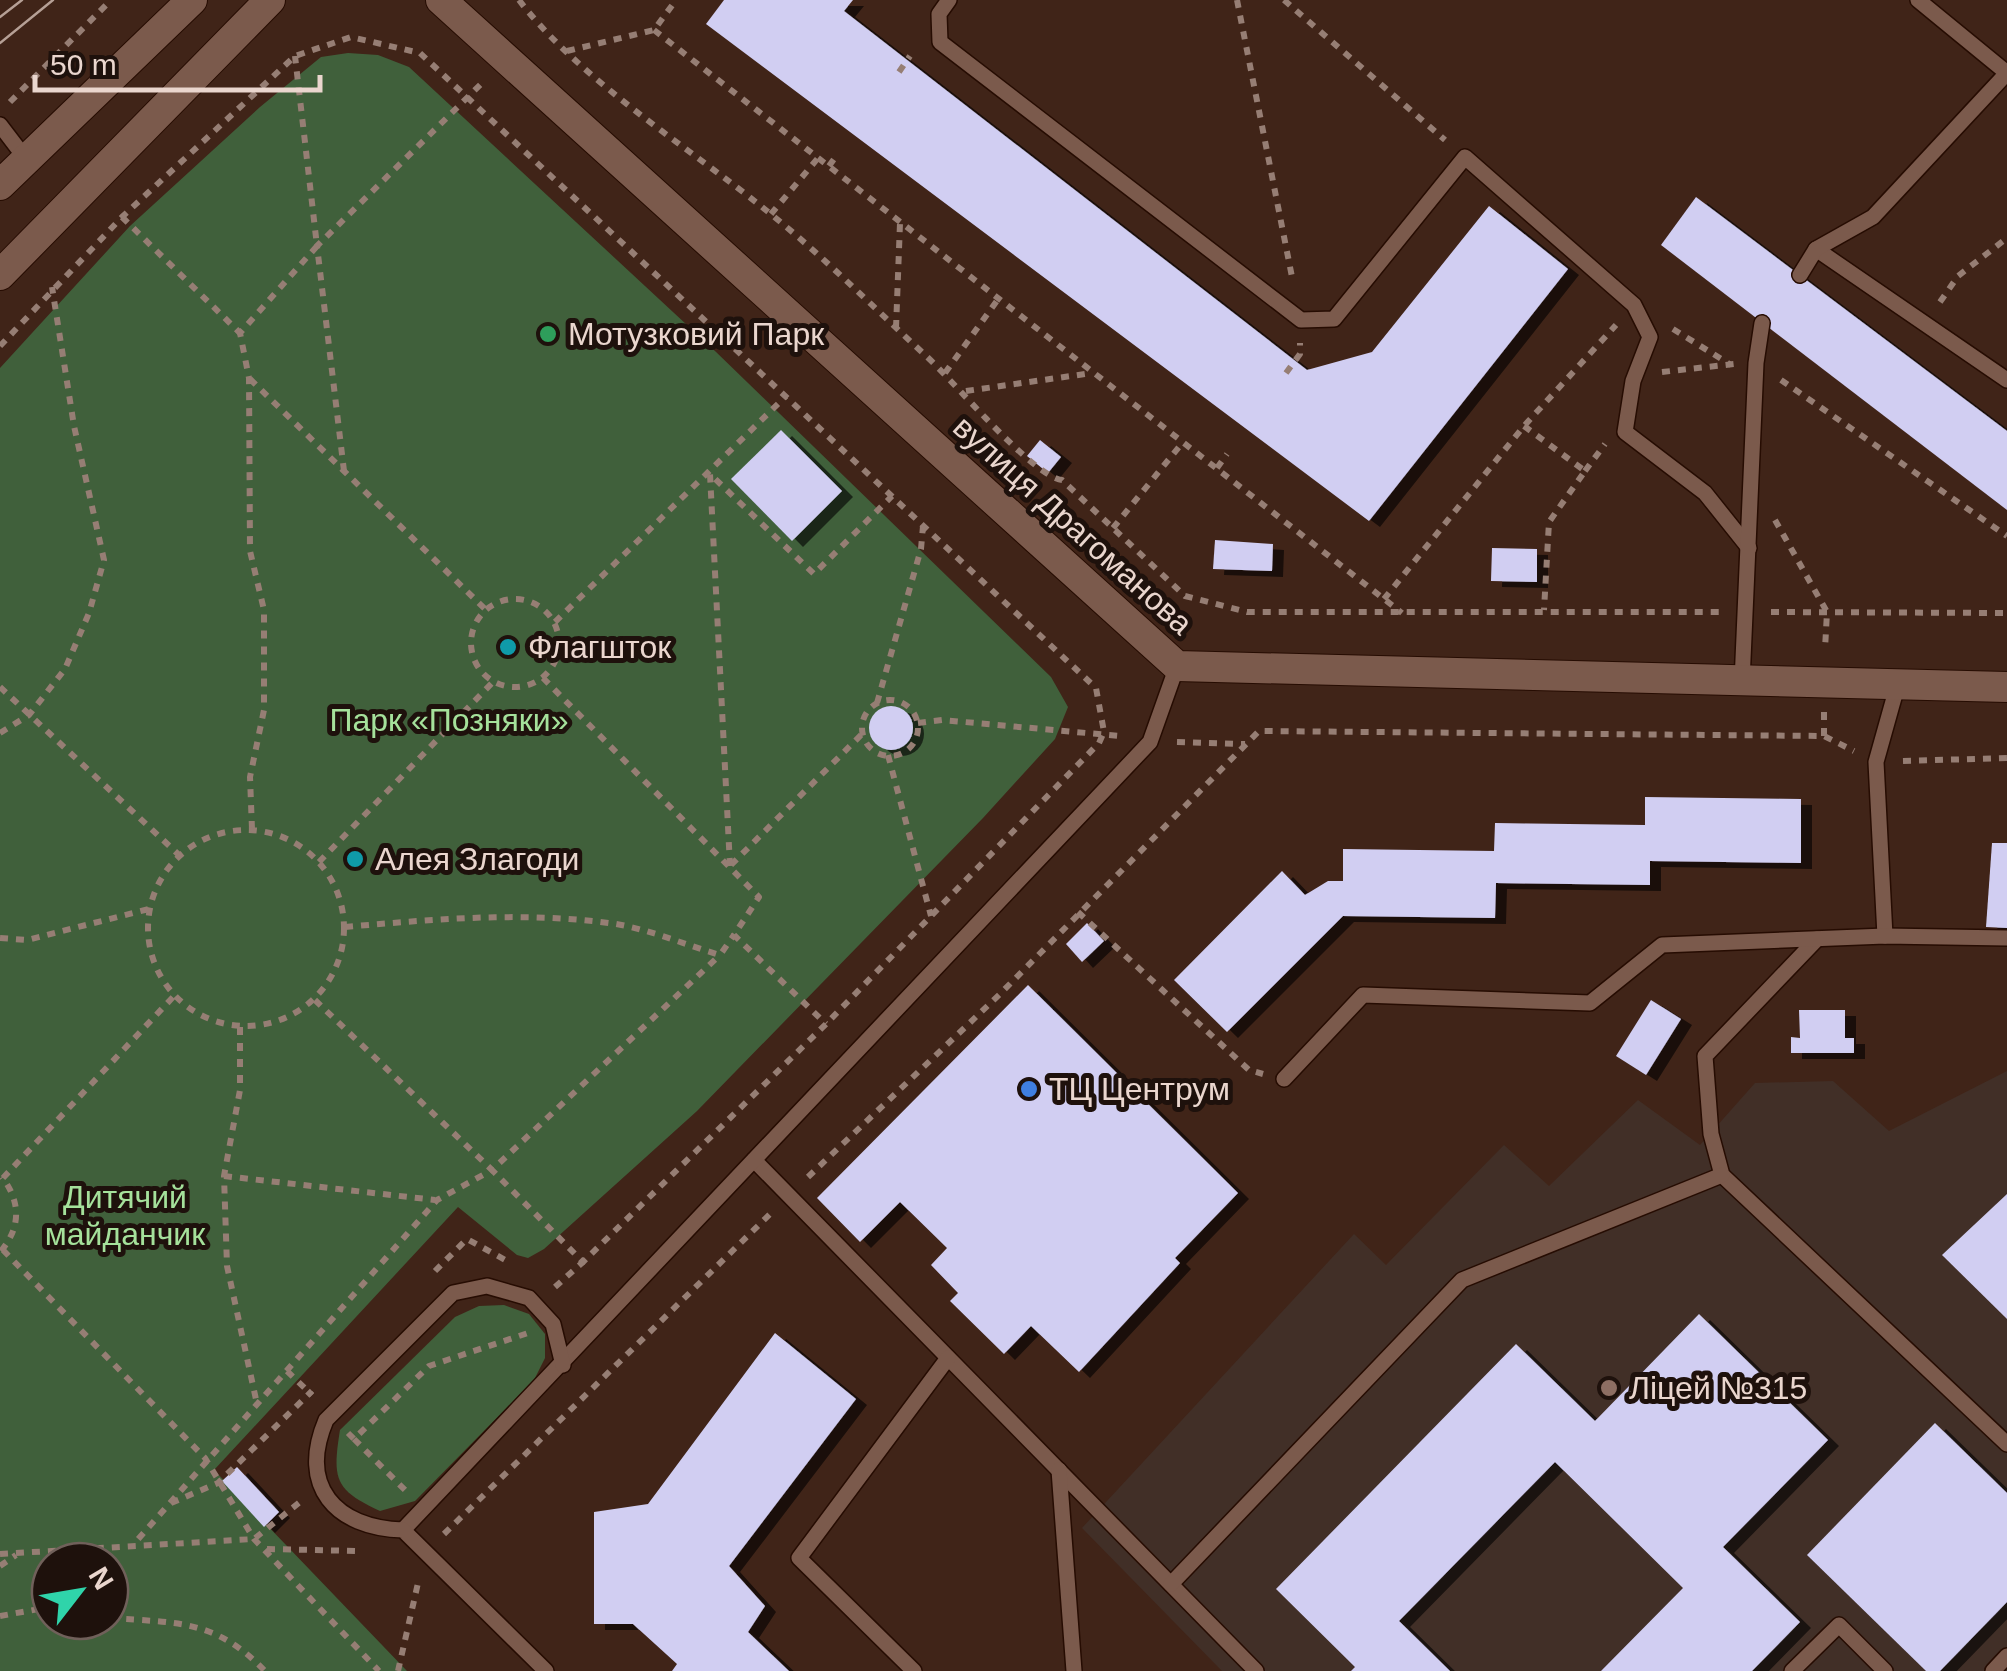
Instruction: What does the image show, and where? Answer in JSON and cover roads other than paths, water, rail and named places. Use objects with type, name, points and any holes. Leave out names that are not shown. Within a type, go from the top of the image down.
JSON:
[{"type":"street","points":[[0,185],[192,0]]},
{"type":"street","points":[[0,275],[270,0]]},
{"type":"street","name":"вулиця Драгоманова","points":[[441,0],[1177,666],[2007,687]]},
{"type":"lane","points":[[949,0],[939,14],[940,42],[1300,320],[1334,319],[1465,157],[1634,306],[1650,336],[1633,380],[1626,432],[1705,493],[1749,548]]},
{"type":"lane","points":[[1800,276],[1816,249],[1872,217],[2007,73],[1918,0]]},
{"type":"lane","points":[[0,125],[26,159]]},
{"type":"lane","points":[[1816,249],[2007,380]]},
{"type":"lane","points":[[1742,682],[1756,363],[1762,323]]},
{"type":"lane","points":[[403,1530],[1150,742],[1177,666]]},
{"type":"lane","points":[[1885,936],[1876,762],[1897,687]]},
{"type":"lane","points":[[1284,1079],[1362,995],[1590,1003],[1662,945],[1885,936],[2007,938]]},
{"type":"lane","points":[[1817,938],[1705,1056],[1711,1134],[1722,1175],[2007,1444]]},
{"type":"lane","points":[[754,1160],[1256,1671]]},
{"type":"lane","points":[[1170,1584],[1462,1280],[1722,1175]]},
{"type":"lane","points":[[546,1671],[403,1530],[374,1529],[345,1516],[318,1487],[314,1448],[331,1415],[453,1293],[488,1286],[529,1298],[553,1324],[563,1365]]},
{"type":"lane","points":[[914,1671],[798,1558],[948,1358]]},
{"type":"lane","points":[[1059,1470],[1074,1671]]},
{"type":"lane","points":[[1792,1671],[1838,1624],[1886,1671]]},
{"type":"lane","points":[[1994,1671],[2007,1656]]},
{"type":"tram line","points":[[0,17],[22,0]]},
{"type":"tram line","points":[[0,43],[53,0]]},
{"type":"place","name":"Мотузковий Парк","points":[[548,334]]},
{"type":"place","name":"Флагшток","points":[[508,647]]},
{"type":"place","name":"Алея Злагоди","points":[[355,859]]},
{"type":"place","name":"ТЦ Центрум","points":[[1029,1089]]},
{"type":"place","name":"Ліцей №315","points":[[1609,1388]]},
{"type":"park label","name":"Парк «Позняки»","points":[[449,720]]},
{"type":"park label","name":"Дитячий майданчик","points":[[125,1216]]}]
